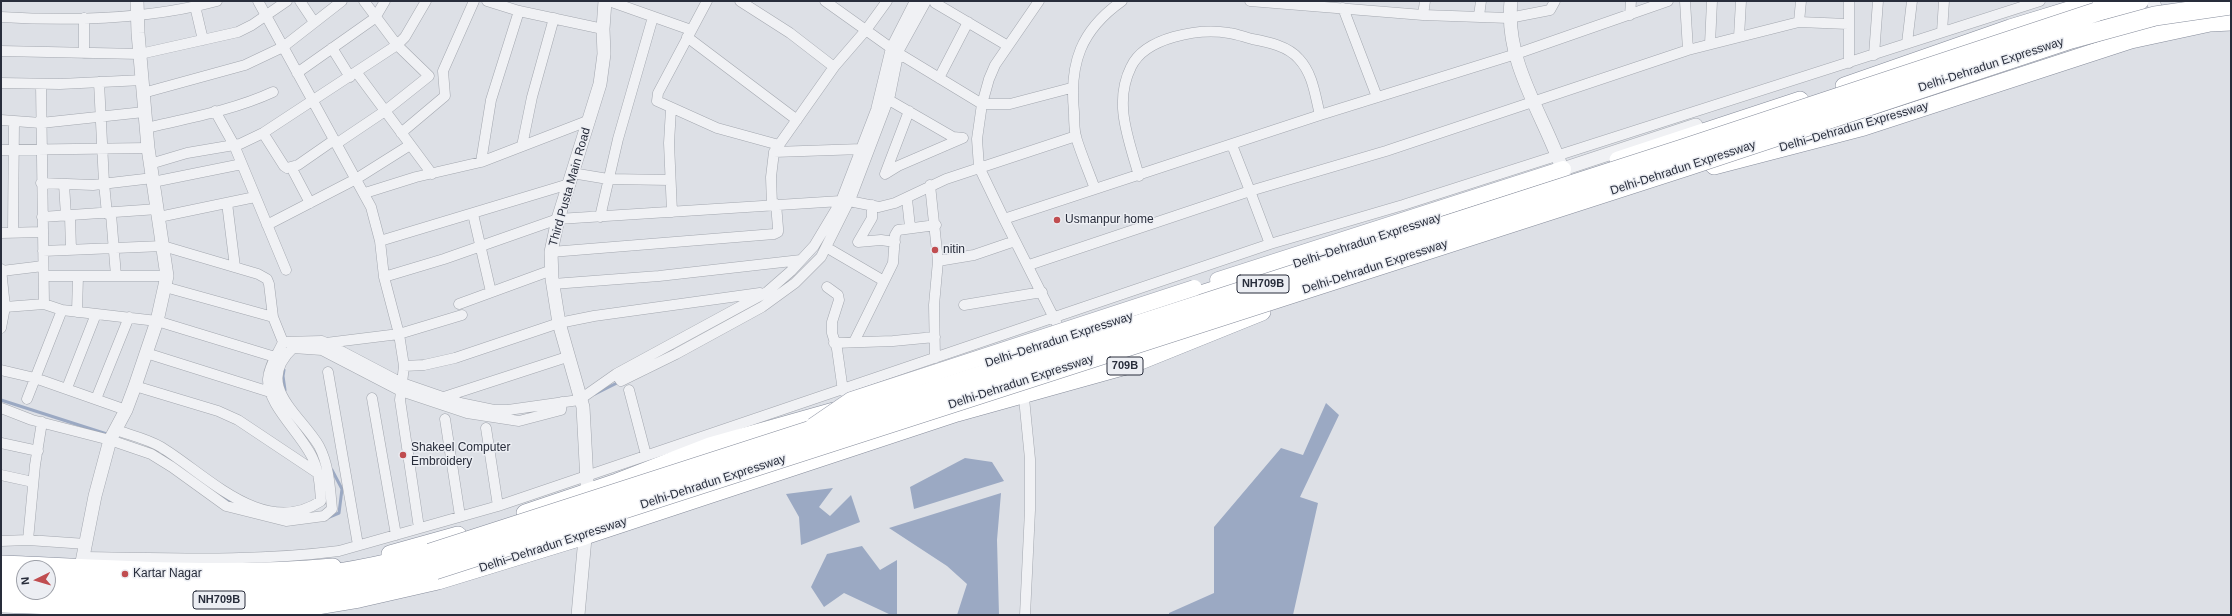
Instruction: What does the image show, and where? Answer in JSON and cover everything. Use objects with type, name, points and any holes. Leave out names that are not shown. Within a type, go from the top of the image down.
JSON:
[{"type":"highway","name":"Delhi–Dehradun Expressway","points":[[1,564],[84,556],[158,571],[212,571],[332,567],[384,556],[466,532],[589,483],[710,446],[852,406],[1156,309],[1562,167],[1769,110],[2010,28],[2098,1]]},
{"type":"highway","name":"Delhi-Dehradun Expressway","points":[[56,577],[247,582],[308,578],[369,568],[430,553],[1697,144],[2066,21],[2139,1]]},
{"type":"highway","name":"Delhi-Dehradun Expressway","points":[[1,593],[247,600],[341,592],[404,579],[554,533],[1001,389],[1793,132],[2071,39],[2155,16],[2231,5]]},
{"type":"highway","name":"Delhi–Dehradun Expressway","points":[[1,604],[164,610],[254,610],[311,606],[359,599],[438,581],[585,536],[957,413],[1133,364],[1291,300],[1682,174],[1864,127],[2131,40],[2210,23],[2231,22]]},
{"type":"highway","points":[[1,575],[16,576]]},
{"type":"main road","points":[[802,434],[851,400],[1562,167]]},
{"type":"street","points":[[1,17],[84,18],[137,7],[195,6],[218,1]]},
{"type":"street","points":[[258,1],[335,142],[365,193],[371,207],[380,241],[384,277],[399,334],[404,366],[400,400],[419,528]]},
{"type":"street","points":[[1,51],[140,54],[238,32],[287,1]]},
{"type":"street","points":[[300,1],[314,22]]},
{"type":"street","points":[[1,83],[41,84],[99,82],[143,87],[238,67],[283,46],[342,1]]},
{"type":"street","points":[[263,133],[284,166],[291,167],[385,111],[429,76],[397,46],[364,1]]},
{"type":"street","points":[[297,73],[375,18],[385,1]]},
{"type":"street","points":[[150,164],[187,153],[234,145],[263,133],[313,102],[397,46],[405,37],[426,1]]},
{"type":"street","points":[[401,133],[445,96],[443,71],[474,1]]},
{"type":"street","points":[[487,1],[519,11],[603,29]]},
{"type":"street","name":"Third Pusta Main Road","points":[[578,615],[589,483],[581,404],[559,324],[553,284],[551,252],[558,219],[590,120],[603,69],[605,1]]},
{"type":"street","points":[[609,1],[654,17],[689,34],[797,120]]},
{"type":"street","points":[[740,1],[806,45],[834,67]]},
{"type":"street","points":[[825,1],[894,50],[982,104],[1010,104],[1071,88]]},
{"type":"street","points":[[551,252],[774,234],[778,232],[771,177],[777,149],[834,67],[866,30],[887,1]]},
{"type":"street","points":[[283,342],[315,340],[326,343],[402,387],[494,410],[508,410],[562,402],[581,404],[618,377],[795,283],[821,257],[838,224],[884,97],[894,50],[915,1]]},
{"type":"street","points":[[1039,1],[1008,46],[988,79],[982,104],[977,139],[979,167],[1004,219],[1029,265],[1063,339]]},
{"type":"street","points":[[1095,189],[1076,136],[1071,88],[1075,62],[1082,45],[1109,10],[1122,1]]},
{"type":"street","points":[[1250,1],[1324,4],[1342,8],[1359,5],[1424,15],[1509,18],[1550,10],[1555,1]]},
{"type":"street","points":[[1424,15],[1425,1]]},
{"type":"street","points":[[1479,16],[1481,1]]},
{"type":"street","points":[[1511,1],[1509,18],[1516,54],[1532,103],[1562,167]]},
{"type":"street","points":[[1630,15],[1631,1]]},
{"type":"street","points":[[1004,219],[1139,176],[1320,115],[1516,54],[1668,1]]},
{"type":"street","points":[[1685,1],[1688,50]]},
{"type":"street","points":[[1710,44],[1712,1]]},
{"type":"street","points":[[1739,36],[1741,1]]},
{"type":"street","points":[[1798,22],[1801,1]]},
{"type":"street","points":[[1849,1],[1849,63]]},
{"type":"street","points":[[1874,55],[1878,1]]},
{"type":"street","points":[[1907,43],[1912,1]]},
{"type":"street","points":[[1942,32],[1944,1]]},
{"type":"street","points":[[1,541],[28,540],[84,556],[205,559],[272,557],[332,552],[460,516],[589,483],[646,454],[1055,319],[1116,295],[1270,244],[1403,205],[1562,167],[1849,63],[2040,1]]},
{"type":"street","points":[[2153,1],[2163,33]]},
{"type":"street","points":[[704,2],[656,97],[657,102],[717,128],[777,149],[862,149]]},
{"type":"street","points":[[894,50],[931,2],[1008,46]]},
{"type":"street","points":[[195,6],[203,40]]},
{"type":"street","points":[[84,556],[95,496],[113,435],[126,410],[135,386],[157,321],[166,282],[163,246],[150,164],[144,112],[137,7]]},
{"type":"street","points":[[1342,8],[1377,97]]},
{"type":"street","points":[[481,162],[492,100],[519,11]]},
{"type":"street","points":[[600,217],[620,132],[654,17]]},
{"type":"street","points":[[84,18],[84,53]]},
{"type":"street","points":[[522,146],[532,97],[554,18]]},
{"type":"street","points":[[939,78],[968,22]]},
{"type":"street","points":[[1029,265],[1250,191],[1386,151],[1688,50],[1798,22],[1848,24]]},
{"type":"street","points":[[1139,176],[1124,120],[1122,99],[1131,66],[1138,57],[1151,47],[1166,39],[1192,33],[1228,33],[1283,48],[1298,58],[1310,75],[1320,115]]},
{"type":"street","points":[[332,48],[385,111],[432,174]]},
{"type":"street","points":[[99,82],[104,183],[114,248],[116,276]]},
{"type":"street","points":[[41,84],[40,151],[44,304]]},
{"type":"street","points":[[146,128],[256,100],[273,92]]},
{"type":"street","points":[[884,97],[953,137],[977,139]]},
{"type":"street","points":[[404,366],[424,365],[455,358],[559,324],[594,316],[769,296],[801,260],[846,201],[876,110],[884,97]]},
{"type":"street","points":[[671,109],[669,143],[672,212]]},
{"type":"street","points":[[1769,110],[1776,118],[1780,128],[1780,138],[1771,151]]},
{"type":"street","points":[[216,111],[234,145],[286,270]]},
{"type":"street","points":[[909,111],[885,174],[898,166],[963,138]]},
{"type":"street","points":[[1,120],[41,123],[144,112]]},
{"type":"street","points":[[365,193],[481,162],[590,120]]},
{"type":"street","points":[[13,232],[14,121]]},
{"type":"street","points":[[384,277],[558,219],[774,204],[846,201],[879,207],[907,199],[930,185],[979,167],[1076,136]]},
{"type":"street","points":[[267,226],[356,179],[410,145]]},
{"type":"street","points":[[1232,145],[1270,244]]},
{"type":"street","points":[[1,150],[40,151],[148,148]]},
{"type":"street","points":[[41,183],[104,183],[153,180],[242,164]]},
{"type":"street","points":[[291,167],[310,203]]},
{"type":"street","points":[[380,241],[473,214],[570,178],[670,180]]},
{"type":"street","points":[[64,184],[71,250]]},
{"type":"street","points":[[930,185],[936,224],[938,261],[935,289],[936,358]]},
{"type":"street","points":[[42,217],[158,213],[226,203],[255,197]]},
{"type":"street","points":[[907,199],[910,227]]},
{"type":"street","points":[[226,203],[235,267]]},
{"type":"street","points":[[872,205],[872,218],[858,242],[881,240],[894,242]]},
{"type":"street","points":[[473,214],[491,292]]},
{"type":"street","points":[[854,342],[894,259],[894,242],[898,230],[936,224]]},
{"type":"street","points":[[1,233],[43,232]]},
{"type":"street","points":[[938,261],[974,255],[1016,240]]},
{"type":"street","points":[[1,408],[42,422],[113,435],[162,448],[234,498],[250,506],[275,512],[302,511],[321,501],[319,474],[306,447],[270,392],[268,379],[275,357],[283,342],[273,317],[267,279],[258,274],[163,246],[43,251]]},
{"type":"street","points":[[831,250],[884,281]]},
{"type":"street","points":[[553,284],[659,276],[801,260]]},
{"type":"street","points":[[1,328],[5,307],[2,270],[44,271],[78,276],[116,276],[166,282],[273,317]]},
{"type":"street","points":[[459,304],[552,270]]},
{"type":"street","points":[[77,312],[78,276]]},
{"type":"street","points":[[827,287],[838,295],[839,300],[832,322],[834,343],[843,390]]},
{"type":"street","points":[[964,305],[1042,292]]},
{"type":"street","points":[[5,307],[44,304],[62,310],[157,321],[275,357]]},
{"type":"street","points":[[1156,309],[1168,349]]},
{"type":"street","points":[[27,399],[62,310]]},
{"type":"street","points":[[67,388],[96,314]]},
{"type":"street","points":[[326,343],[399,334],[462,316]]},
{"type":"street","points":[[96,399],[129,317]]},
{"type":"street","points":[[834,343],[935,337]]},
{"type":"street","points":[[113,435],[151,454],[172,467],[226,506],[286,521],[324,516],[332,509],[328,472],[319,447],[283,400],[276,377],[282,357],[292,348],[322,350],[402,387],[467,413],[519,421],[561,410],[562,402]]},
{"type":"street","points":[[146,353],[270,392]]},
{"type":"street","points":[[444,397],[567,357]]},
{"type":"street","points":[[1007,357],[1022,394],[1030,459],[1030,510],[1025,615]]},
{"type":"street","points":[[1,370],[35,378],[67,388],[126,410]]},
{"type":"street","points":[[328,372],[358,545]]},
{"type":"street","points":[[135,386],[218,411],[238,420],[319,474]]},
{"type":"street","points":[[629,390],[646,454]]},
{"type":"street","points":[[372,398],[396,535]]},
{"type":"street","points":[[444,418],[460,516]]},
{"type":"street","points":[[28,540],[33,482],[42,422]]},
{"type":"street","points":[[486,428],[498,506]]},
{"type":"street","points":[[1,443],[38,451]]},
{"type":"street","points":[[1,475],[33,482]]},
{"type":"water","points":[[1326,403],[1339,415],[1300,497],[1318,503],[1293,615],[1169,615],[1169,613],[1214,593],[1214,527],[1281,448],[1303,455]]},
{"type":"water","points":[[965,458],[992,462],[1004,481],[914,509],[910,487]]},
{"type":"water","points":[[833,488],[819,507],[830,516],[851,495],[860,522],[801,545],[799,517],[786,494]]},
{"type":"water","points":[[1001,493],[997,540],[999,615],[957,615],[967,584],[947,566],[889,528]]},
{"type":"water","points":[[862,546],[880,570],[897,560],[897,615],[891,615],[844,593],[824,607],[811,587],[827,554]]},
{"type":"waterway","points":[[284,370],[283,376],[285,390]]},
{"type":"waterway","points":[[595,394],[619,382]]},
{"type":"waterway","points":[[1,400],[110,435]]},
{"type":"waterway","points":[[163,456],[178,464]]},
{"type":"waterway","points":[[185,470],[198,480]]},
{"type":"waterway","points":[[327,518],[339,513],[342,489],[332,470]]},
{"type":"waterway","points":[[219,495],[235,504]]},
{"type":"place","name":"Usmanpur home","points":[[1057,220]]},
{"type":"place","name":"nitin","points":[[935,250]]},
{"type":"place","name":"Shakeel Computer Embroidery","points":[[403,455]]},
{"type":"place","name":"Kartar Nagar","points":[[125,574]]}]
